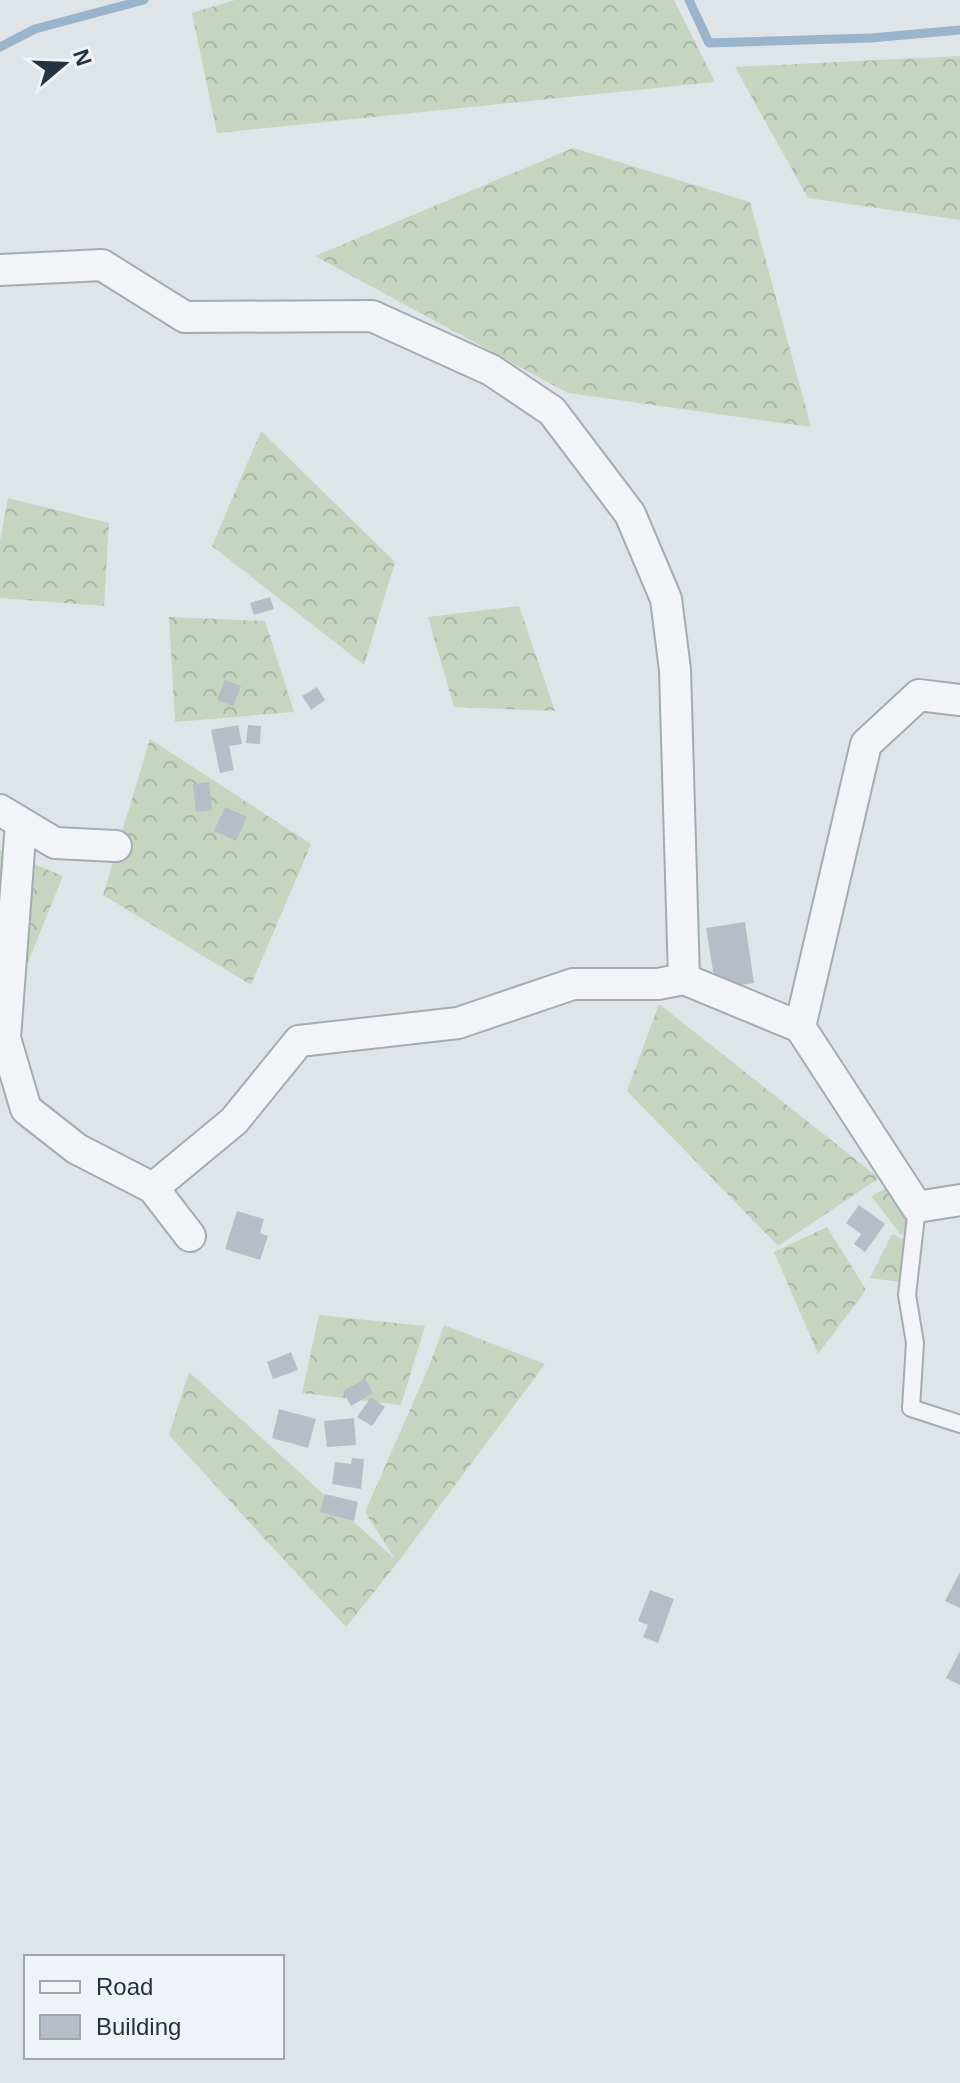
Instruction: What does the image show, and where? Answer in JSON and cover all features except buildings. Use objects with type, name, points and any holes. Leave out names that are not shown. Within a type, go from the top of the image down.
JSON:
[{"type":"street","points":[[0,270],[102,265],[185,317],[372,316],[491,370],[552,411],[630,514],[666,599],[675,670],[684,979]]},
{"type":"street","points":[[800,1027],[866,744],[919,695],[960,700]]},
{"type":"street","points":[[116,846],[55,843],[10,817],[5,1038],[26,1109],[77,1149],[153,1188],[190,1236]]},
{"type":"street","points":[[153,1188],[234,1121],[299,1041],[458,1023],[573,984],[658,984],[684,979],[800,1027],[917,1207],[960,1200]]},
{"type":"lane","points":[[917,1207],[907,1295],[915,1343],[911,1408],[960,1424]]},
{"type":"green space","points":[[235,0],[674,0],[715,82],[217,133],[192,13]]},
{"type":"green space","points":[[960,56],[960,220],[808,198],[735,67]]},
{"type":"green space","points":[[573,148],[750,202],[811,427],[568,393],[315,256]]},
{"type":"green space","points":[[261,431],[395,562],[364,665],[212,546]]},
{"type":"green space","points":[[8,498],[109,523],[104,606],[0,598],[0,541]]},
{"type":"green space","points":[[519,606],[555,711],[454,707],[428,617]]},
{"type":"green space","points":[[169,617],[265,621],[294,712],[175,722]]},
{"type":"green space","points":[[150,739],[311,844],[251,985],[103,895]]},
{"type":"green space","points":[[0,850],[63,876],[6,1016],[0,1000]]},
{"type":"green space","points":[[659,1004],[879,1178],[778,1246],[627,1091]]},
{"type":"green space","points":[[890,1186],[920,1224],[901,1235],[871,1196]]},
{"type":"green space","points":[[827,1227],[866,1290],[818,1354],[774,1252]]},
{"type":"green space","points":[[892,1234],[909,1242],[900,1282],[870,1278]]},
{"type":"green space","points":[[319,1315],[425,1326],[401,1405],[302,1393]]},
{"type":"green space","points":[[444,1325],[545,1364],[346,1627],[169,1435],[189,1372],[395,1559],[365,1512]]},
{"type":"waterway","points":[[0,47],[35,29],[144,0]]},
{"type":"waterway","points":[[689,0],[709,43],[871,38],[960,30]]}]
